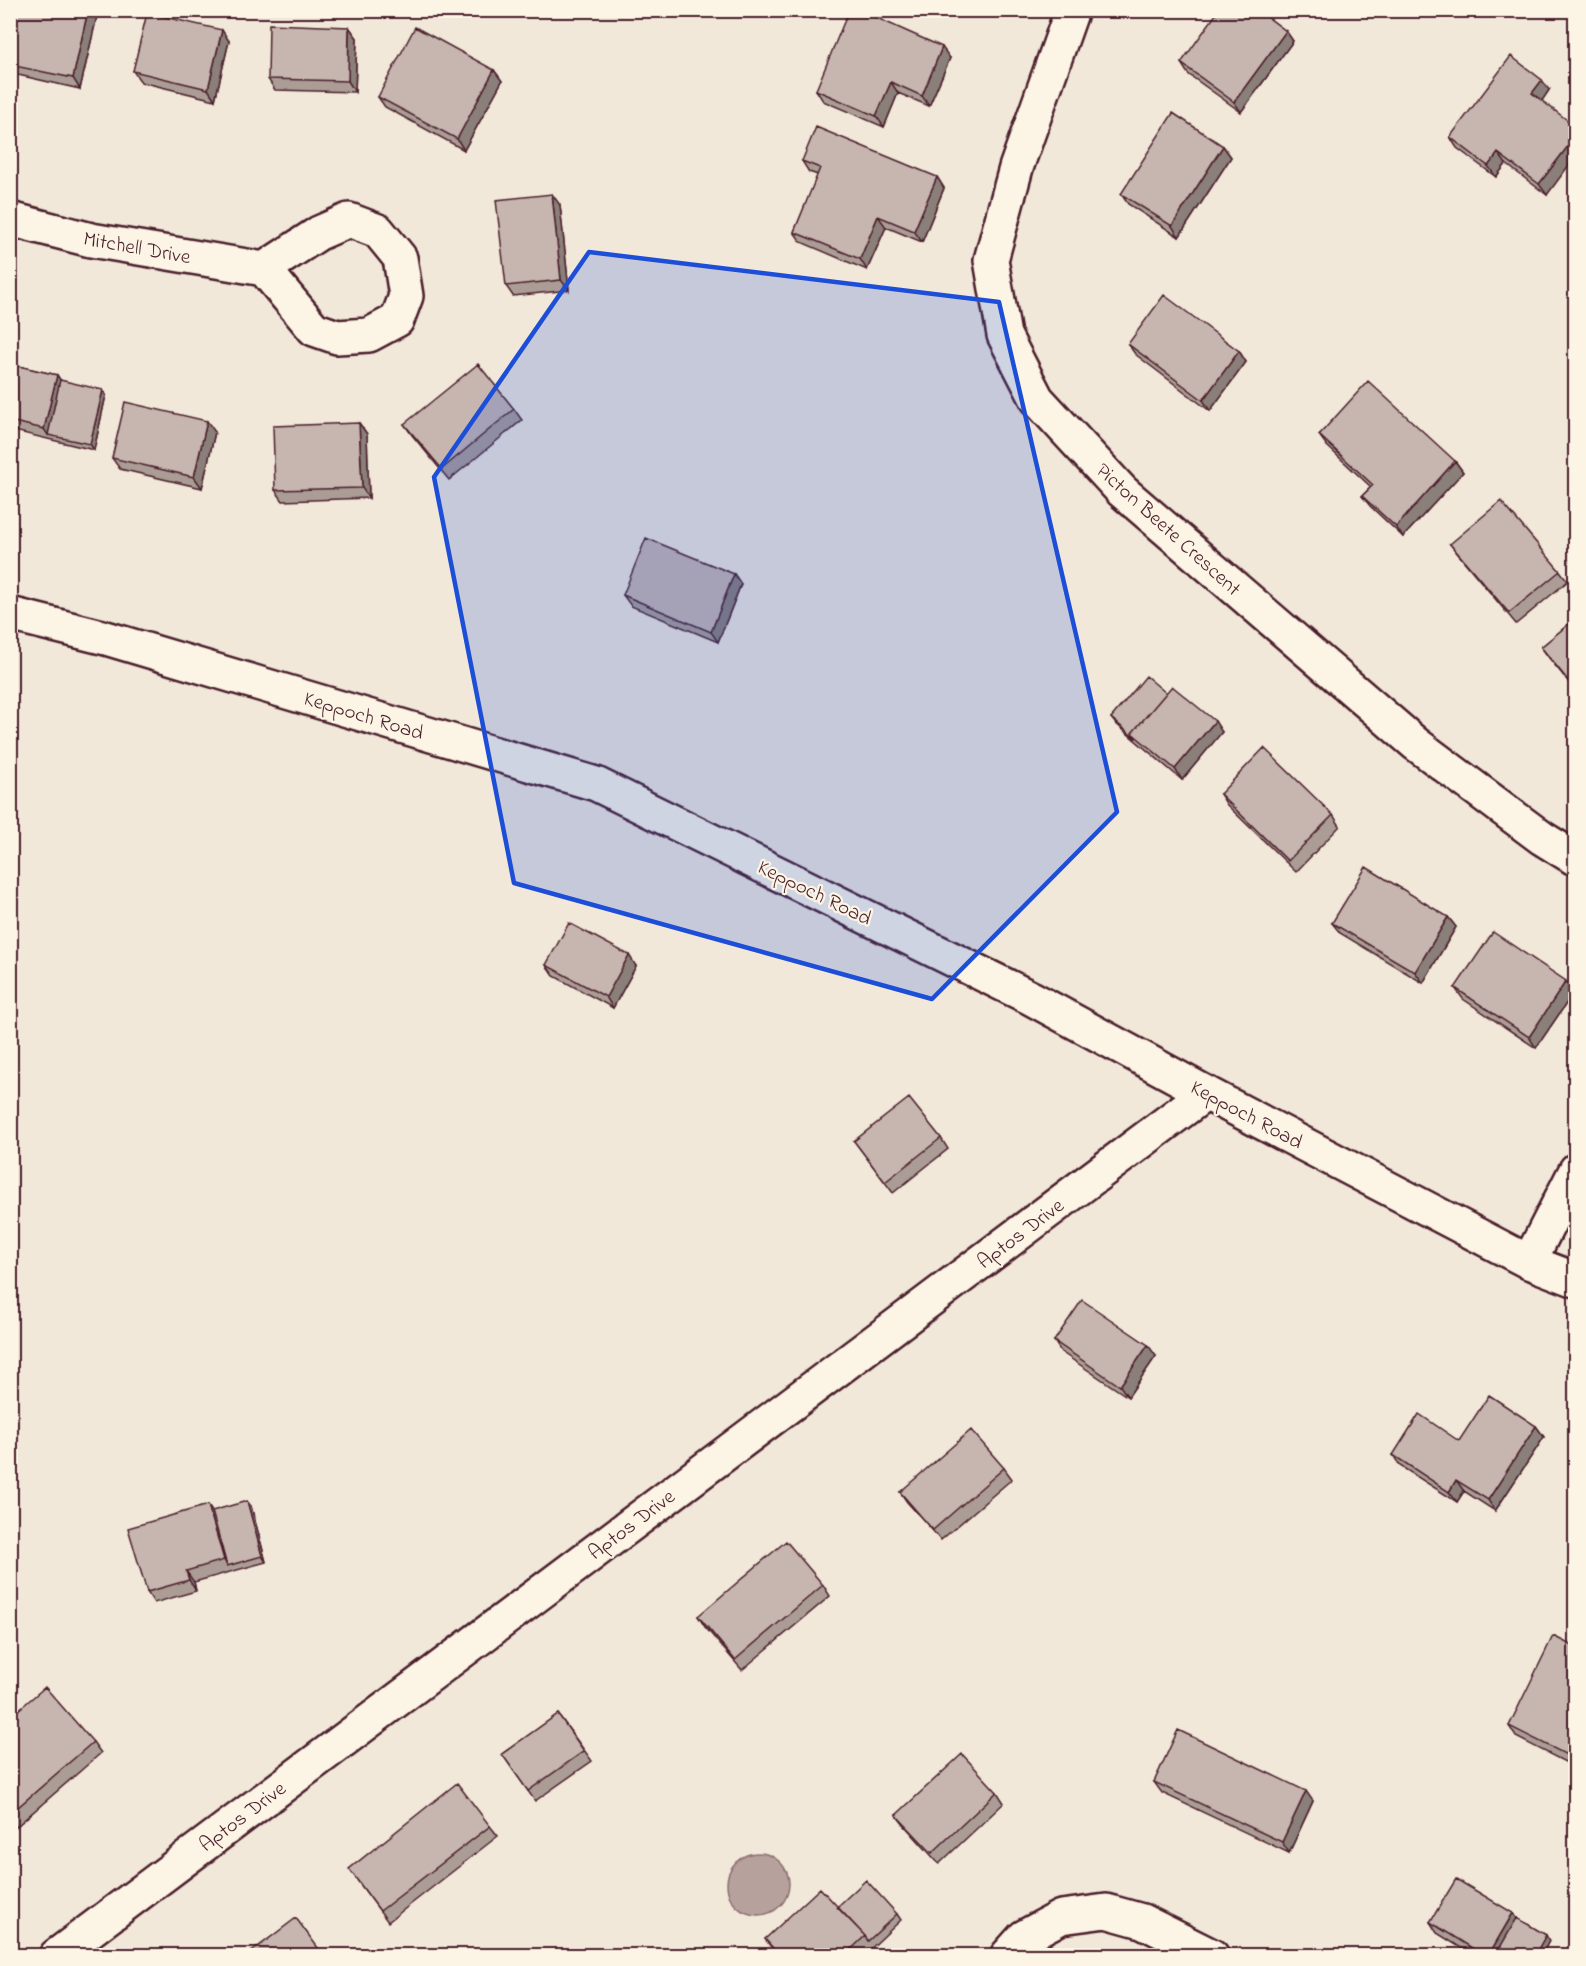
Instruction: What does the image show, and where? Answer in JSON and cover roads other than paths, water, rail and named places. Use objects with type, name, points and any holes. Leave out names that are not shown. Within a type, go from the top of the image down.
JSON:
[{"type":"street","name":"Picton Beete Crescent","points":[[1072,10],[1016,168],[991,260],[1004,335],[1037,399],[1122,491],[1416,744],[1542,838],[1575,859]]},
{"type":"street","name":"Mitchell Drive","points":[[10,219],[91,240],[264,269]]},
{"type":"street","name":"Keppoch Road","points":[[10,614],[106,638],[596,784],[1031,998],[1206,1093],[1529,1262],[1575,1280]]},
{"type":"street","name":"Aptos Drive","points":[[56,1956],[1206,1093]]},
{"type":"street","points":[[1529,1262],[1575,1170]]},
{"type":"street","points":[[1007,1956],[1024,1937],[1061,1917],[1106,1911],[1142,1921],[1212,1956]]}]
